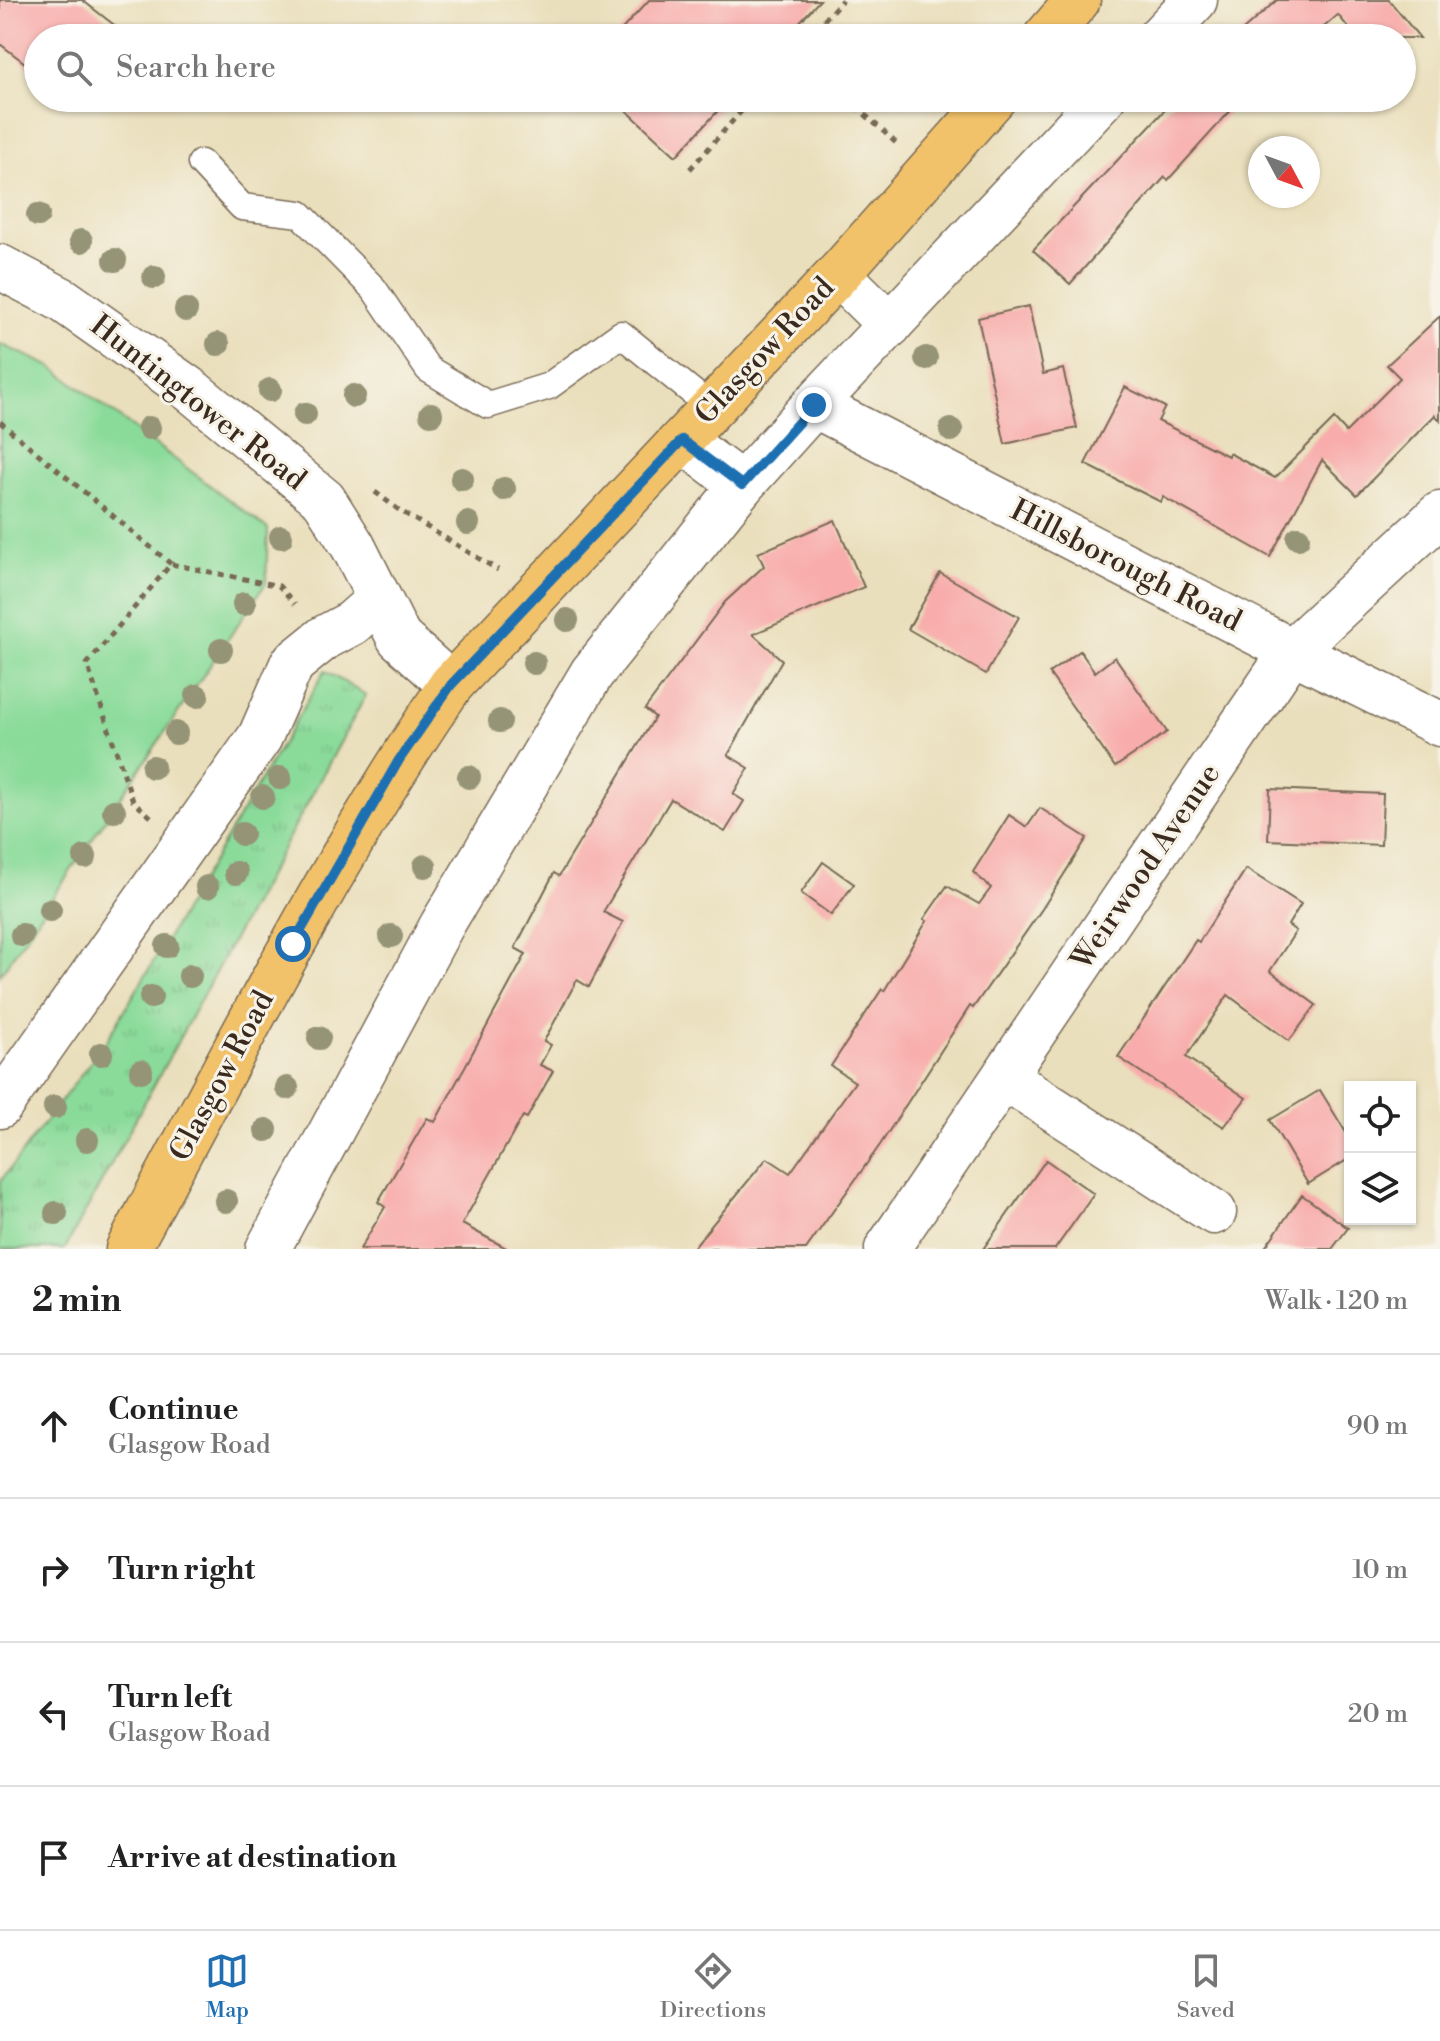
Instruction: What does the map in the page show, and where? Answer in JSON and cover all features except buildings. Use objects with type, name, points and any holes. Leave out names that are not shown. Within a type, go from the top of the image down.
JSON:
[{"type":"main road","points":[[1057,24],[1078,0]]},
{"type":"main road","name":"Glasgow Road","points":[[128,1249],[293,944],[399,760],[451,685],[838,274],[982,112]]},
{"type":"street","points":[[1172,24],[1195,0]]},
{"type":"street","points":[[268,1249],[442,925],[592,673],[742,485],[1090,112]]},
{"type":"street","name":"Huntingtower Road","points":[[0,267],[63,300],[192,391],[324,500],[353,546],[399,638],[451,685]]},
{"type":"street","points":[[838,274],[890,325]]},
{"type":"street","name":"Hillsborough Road","points":[[814,405],[1440,724]]},
{"type":"street","points":[[682,440],[742,485]]},
{"type":"street","name":"Weirwood Avenue","points":[[887,1249],[1292,651],[1440,514]]},
{"type":"street","points":[[0,1106],[260,737],[292,664],[324,638],[352,623],[379,599]]},
{"type":"street","points":[[1004,1077],[1214,1212]]},
{"type":"lane","points":[[201,163],[242,207],[300,214],[374,289],[428,369],[488,405],[549,386],[621,334],[712,408]]},
{"type":"path","points":[[821,24],[842,0]]},
{"type":"path","points":[[690,169],[741,112]]},
{"type":"path","points":[[862,112],[929,173]]},
{"type":"path","points":[[0,422],[171,564],[279,586],[324,638]]},
{"type":"path","points":[[364,483],[399,510],[536,593]]},
{"type":"path","points":[[171,564],[87,664],[133,801],[185,847]]},
{"type":"green space","points":[[0,344],[52,367],[268,529],[266,583],[0,975]]},
{"type":"green space","points":[[325,671],[366,695],[65,1249],[0,1249],[0,1182],[107,1040]]},
{"type":"route","points":[[293,944],[399,760],[451,685],[682,440],[742,485],[814,405]]}]
